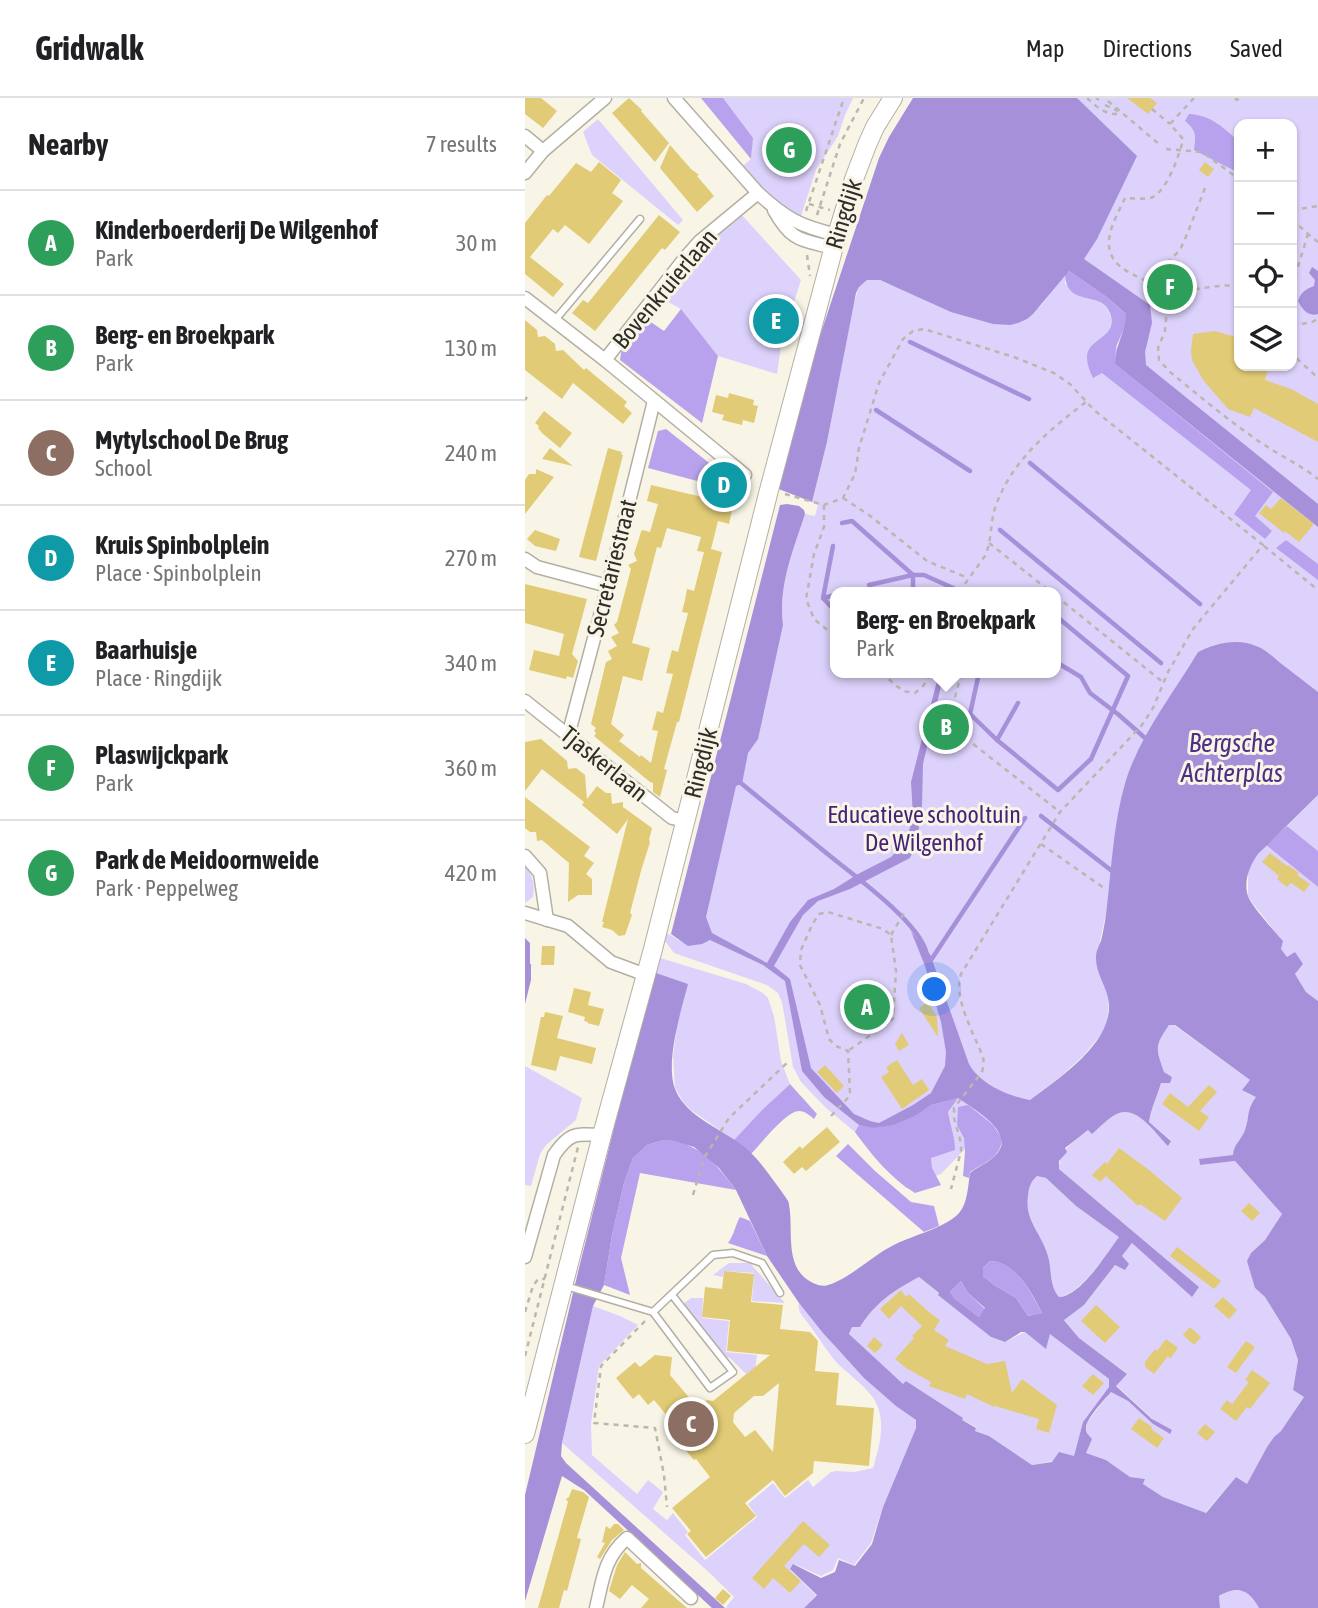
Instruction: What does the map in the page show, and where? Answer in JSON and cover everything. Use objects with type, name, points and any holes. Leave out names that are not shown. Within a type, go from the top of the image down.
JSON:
[{"type":"street","points":[[525,173],[543,151],[605,98]]},
{"type":"street","points":[[674,98],[772,206],[792,220],[835,241]]},
{"type":"street","name":"Ringdijk","points":[[525,1433],[566,1286],[602,1135],[646,975],[835,241],[867,145],[893,98]]},
{"type":"street","points":[[525,136],[543,151]]},
{"type":"street","name":"Bovenkruierlaan","points":[[605,360],[684,258],[709,233],[758,193]]},
{"type":"street","points":[[772,206],[783,225],[794,236],[835,241]]},
{"type":"street","points":[[525,298],[745,475]]},
{"type":"street","name":"Secretariestraat","points":[[568,736],[654,401]]},
{"type":"street","points":[[525,559],[537,567],[608,586]]},
{"type":"street","name":"Tjaskerlaan","points":[[525,701],[671,818],[686,821]]},
{"type":"street","points":[[525,856],[540,873],[547,920]]},
{"type":"street","points":[[525,913],[568,926],[614,964],[646,975]]},
{"type":"street","points":[[525,1257],[554,1155],[570,1137],[582,1134],[602,1135]]},
{"type":"street","points":[[596,1608],[607,1561],[627,1538],[691,1598]]},
{"type":"lane","points":[[554,322],[640,219]]},
{"type":"lane","points":[[653,1312],[713,1255],[733,1253],[762,1263],[780,1293]]},
{"type":"lane","points":[[566,1286],[653,1312],[710,1388],[733,1371],[672,1295]]},
{"type":"path","points":[[812,229],[803,216],[844,98]]},
{"type":"path","name":"Ringdijk","points":[[812,229],[840,144],[864,98]]},
{"type":"path","points":[[1087,98],[1105,112],[1115,115],[1122,113]]},
{"type":"path","points":[[1171,124],[1194,98]]},
{"type":"path","points":[[1107,103],[1160,144]]},
{"type":"path","points":[[1152,109],[1171,124],[1183,139],[1181,149],[1161,190],[1151,198],[1125,198],[1107,236],[1112,257],[1121,267],[1146,281],[1164,276]]},
{"type":"path","points":[[1166,149],[1202,152],[1234,175]]},
{"type":"path","points":[[1205,187],[1180,250],[1167,263],[1164,276],[1167,308],[1165,331],[1157,348],[1159,359],[1170,372],[1252,437],[1318,479]]},
{"type":"path","points":[[809,204],[843,214]]},
{"type":"path","points":[[1297,209],[1318,206]]},
{"type":"path","points":[[1297,224],[1318,242]]},
{"type":"path","points":[[1297,270],[1308,234]]},
{"type":"path","points":[[1164,276],[1176,289],[1190,291],[1225,284],[1234,285]]},
{"type":"path","points":[[1297,325],[1318,319]]},
{"type":"path","points":[[776,492],[824,505],[843,498],[855,474],[859,448],[879,383],[903,339],[913,331],[924,329],[1054,373],[1318,590]]},
{"type":"path","points":[[1297,359],[1318,378]]},
{"type":"path","points":[[963,587],[985,556],[996,505],[1016,466],[1041,439],[1086,402]]},
{"type":"path","points":[[843,498],[927,561],[968,578]]},
{"type":"path","points":[[824,505],[824,527],[814,554],[806,599],[814,619],[830,632]]},
{"type":"path","points":[[989,542],[1045,587]]},
{"type":"path","points":[[951,1189],[961,1151],[954,1108],[982,1072],[984,1064],[960,998],[959,980],[1060,812],[1142,725],[1192,629],[1263,545]]},
{"type":"path","points":[[1061,600],[1164,683]]},
{"type":"path","points":[[887,678],[903,691],[915,693],[928,678]]},
{"type":"path","points":[[960,678],[952,709],[953,723],[959,733],[1060,812]]},
{"type":"path","points":[[1041,844],[1104,888]]},
{"type":"path","points":[[848,1051],[836,1046],[829,1039],[820,1005],[800,965],[801,950],[811,925],[819,914],[828,912],[891,934]]},
{"type":"path","points":[[848,1051],[893,1019],[896,971],[891,934],[904,913]]},
{"type":"path","points":[[831,1116],[850,1093],[848,1051]]},
{"type":"path","points":[[693,1195],[704,1158],[729,1118],[789,1061]]},
{"type":"path","points":[[525,1356],[582,1134]]},
{"type":"path","points":[[525,1312],[533,1286],[538,1279],[544,1279]]},
{"type":"path","points":[[653,1312],[601,1366],[594,1423],[655,1427],[667,1507]]},
{"type":"green space","points":[[705,98],[853,98],[838,136],[816,170],[800,219],[756,181],[743,166],[751,159],[752,150]]},
{"type":"green space","points":[[926,98],[1318,98],[1318,516],[1122,360],[1137,314]]},
{"type":"green space","points":[[598,119],[683,220],[678,225],[592,155],[583,132]]},
{"type":"green space","points":[[740,213],[801,280],[782,339],[777,374],[718,356],[681,309],[661,298],[694,255]]},
{"type":"green space","name":"Educatieve schooltuin De Wilgenhof","points":[[1065,274],[1065,284],[1103,304],[1109,312],[1110,328],[1105,336],[1318,526],[1318,692],[1304,682],[1226,643],[1198,652],[1153,723],[1129,772],[1118,819],[1100,941],[1109,1001],[1104,1031],[1083,1056],[1030,1100],[1015,1097],[941,1174],[906,1188],[874,1157],[855,1132],[801,1082],[793,1067],[782,1002],[778,993],[767,985],[674,953],[665,941],[665,932],[682,942],[783,625],[783,596],[788,569],[805,514],[815,516],[818,505],[812,502],[859,287],[867,280],[879,280],[896,287],[1027,319]]},
{"type":"green space","points":[[1318,795],[1318,851],[1287,826]]},
{"type":"green space","points":[[1266,845],[1318,887],[1318,1001],[1306,992],[1295,974],[1303,964],[1287,958],[1281,949],[1282,941],[1248,897],[1248,872],[1251,863]]},
{"type":"green space","points":[[525,866],[532,877],[534,888],[533,897],[525,903]]},
{"type":"green space","points":[[657,957],[746,984],[768,998],[774,1016],[781,1061],[790,1084],[734,1140],[691,1110],[675,1088],[673,1056],[676,1033],[653,972]]},
{"type":"green space","points":[[1169,1025],[1174,1025],[1250,1080],[1256,1097],[1233,1156],[1199,1160],[1200,1165],[1235,1161],[1282,1214],[1265,1240],[1251,1253],[1255,1288],[1265,1297],[1291,1339],[1298,1360],[1293,1390],[1304,1397],[1267,1447],[1247,1485],[1236,1477],[1205,1513],[1163,1497],[1143,1484],[1145,1479],[1130,1477],[1106,1460],[1086,1453],[1087,1422],[1111,1392],[1128,1401],[1153,1424],[1169,1434],[1116,1385],[1126,1373],[1079,1338],[1064,1319],[1084,1305],[1115,1265],[1125,1269],[1122,1256],[1133,1242],[1192,1296],[1199,1287],[1059,1169],[1062,1156],[1073,1142],[1088,1130],[1092,1133],[1119,1113],[1133,1113],[1140,1117],[1168,1145],[1171,1140],[1149,1122],[1161,1083],[1172,1077],[1164,1072],[1158,1052],[1161,1038]]},
{"type":"green space","points":[[525,1066],[582,1098],[576,1120],[546,1145],[540,1154],[531,1186],[525,1185]]},
{"type":"green space","points":[[1037,1176],[1046,1178],[1076,1206],[1120,1237],[1084,1282],[1067,1295],[1059,1297],[1052,1283],[1048,1256],[1027,1211],[1028,1189]]},
{"type":"green space","points":[[729,1263],[750,1263],[785,1303],[752,1301],[754,1273],[724,1271],[723,1277],[713,1275]]},
{"type":"green space","points":[[919,1277],[991,1337],[1005,1342],[1025,1332],[1046,1348],[1050,1333],[1109,1379],[1110,1387],[1083,1422],[1074,1457],[1032,1465],[989,1436],[975,1431],[976,1427],[906,1381],[903,1385],[849,1334],[852,1327],[860,1327],[886,1298]]},
{"type":"green space","points":[[691,1298],[703,1298],[702,1318],[729,1321],[726,1352],[757,1355],[755,1371],[746,1374],[730,1358],[725,1357],[683,1304]]},
{"type":"green space","points":[[799,1303],[868,1380],[916,1420],[916,1428],[871,1543],[854,1565],[838,1558],[833,1570],[821,1576],[794,1564],[790,1570],[816,1595],[804,1608],[727,1608],[734,1597],[711,1574],[562,1443],[593,1306],[638,1325],[599,1366],[591,1424],[592,1455],[637,1494],[648,1480],[663,1492],[653,1509],[667,1520],[673,1513],[688,1532],[685,1535],[705,1560],[757,1517],[748,1504],[773,1483],[785,1498],[808,1480],[813,1487],[831,1472],[854,1472],[873,1468],[881,1431],[876,1403],[831,1356],[801,1315]]},
{"type":"green space","points":[[1243,1590],[1254,1598],[1259,1608],[1220,1608],[1219,1597],[1228,1591]]},
{"type":"shaded area","points":[[701,98],[723,98],[753,138],[751,159]]},
{"type":"shaded area","points":[[1189,114],[1197,115],[1211,120],[1234,138],[1234,170],[1194,150],[1195,134],[1185,121]]},
{"type":"shaded area","points":[[1069,271],[1126,314],[1126,324],[1116,347],[1115,364],[1273,492],[1255,516],[1272,531],[1265,539],[1234,514],[1251,490],[1102,373],[1093,378],[1088,363],[1088,351],[1107,333],[1112,321],[1106,306],[1071,291],[1065,274]]},
{"type":"shaded area","points":[[681,309],[718,356],[702,423],[620,360],[622,347],[645,318],[664,331]]},
{"type":"shaded area","points":[[666,429],[727,477],[720,487],[648,468],[658,431]]},
{"type":"shaded area","points":[[1286,540],[1318,564],[1318,580],[1276,548]]},
{"type":"shaded area","points":[[1287,826],[1318,851],[1318,887],[1266,845]]},
{"type":"shaded area","points":[[790,1084],[817,1114],[814,1119],[799,1111],[787,1116],[751,1154],[734,1140]]},
{"type":"shaded area","points":[[958,1098],[948,1112],[955,1150],[931,1158],[932,1168],[941,1185],[915,1193],[890,1174],[855,1132],[859,1125],[872,1128],[917,1115],[931,1105]]},
{"type":"shaded area","points":[[968,1105],[993,1125],[1002,1138],[995,1155],[970,1172],[969,1178],[963,1176],[964,1138],[957,1125],[958,1107]]},
{"type":"shaded area","points":[[664,1140],[687,1145],[706,1156],[736,1190],[640,1173],[621,1258],[630,1295],[604,1285],[612,1235],[624,1183],[633,1158],[647,1145]]},
{"type":"shaded area","points":[[848,1144],[911,1202],[934,1206],[939,1226],[924,1232],[836,1156]]},
{"type":"shaded area","points":[[740,1217],[750,1221],[767,1256],[728,1243]]},
{"type":"shaded area","points":[[990,1261],[999,1262],[1015,1272],[1042,1313],[1028,1316],[1016,1298],[983,1276],[983,1268]]},
{"type":"shaded area","points":[[961,1281],[968,1293],[985,1309],[979,1317],[950,1292]]},
{"type":"water","points":[[913,98],[1077,98],[1137,156],[1097,239],[1084,259],[1150,305],[1152,323],[1145,352],[1146,365],[1318,504],[1318,527],[1115,364],[1126,314],[1069,271],[1033,314],[1010,325],[993,324],[951,312],[880,280],[867,280],[856,293],[827,442],[812,502],[776,488],[802,390],[879,158]]},
{"type":"water","points":[[1312,267],[1318,271],[1318,314],[1314,315],[1306,312],[1298,301],[1304,291],[1314,286],[1315,280],[1309,273]]},
{"type":"water","name":"Bergsche Achterplas","points":[[780,505],[799,506],[805,514],[785,582],[783,625],[758,739],[748,753],[742,784],[736,786],[706,917],[712,933],[767,963],[790,922],[808,900],[834,889],[891,857],[906,842],[913,816],[911,782],[938,678],[943,678],[923,764],[922,805],[917,842],[910,858],[850,889],[818,901],[803,915],[774,966],[790,979],[811,1068],[854,1114],[870,1121],[879,1123],[931,1093],[945,1066],[946,1052],[941,1022],[925,966],[911,931],[930,954],[969,1064],[987,1083],[1013,1096],[1030,1100],[1069,1070],[1093,1046],[1108,1018],[1109,1003],[1097,968],[1096,956],[1105,921],[1116,826],[1123,791],[1142,742],[1198,652],[1227,643],[1242,642],[1259,647],[1318,692],[1318,795],[1259,853],[1250,867],[1246,884],[1250,900],[1283,941],[1281,949],[1287,957],[1295,952],[1303,964],[1295,974],[1306,992],[1318,1001],[1318,1608],[1259,1608],[1247,1593],[1237,1590],[1219,1596],[1220,1608],[804,1608],[817,1595],[790,1569],[793,1564],[821,1578],[835,1572],[839,1560],[855,1566],[872,1544],[883,1507],[916,1428],[916,1420],[864,1378],[799,1303],[767,1256],[736,1190],[719,1168],[694,1147],[664,1140],[647,1145],[633,1158],[624,1183],[604,1285],[593,1306],[561,1456],[725,1608],[712,1608],[584,1490],[562,1476],[525,1601],[525,1495],[653,972],[688,984],[673,1051],[672,1078],[675,1089],[688,1108],[748,1150],[782,1192],[789,1203],[792,1248],[797,1268],[813,1283],[824,1286],[836,1282],[892,1246],[953,1218],[964,1204],[970,1173],[998,1153],[1002,1141],[995,1126],[988,1119],[958,1098],[931,1105],[917,1115],[893,1125],[872,1128],[859,1125],[824,1097],[802,1071],[785,981],[763,965],[710,940],[688,946],[671,934]],"holes":[[[1169,1025],[1175,1025],[1250,1080],[1242,1090],[1256,1097],[1233,1155],[1199,1159],[1200,1165],[1235,1161],[1282,1214],[1247,1261],[1255,1288],[1265,1297],[1291,1339],[1298,1360],[1293,1390],[1304,1397],[1267,1447],[1247,1484],[1236,1477],[1206,1513],[1163,1497],[1143,1484],[1145,1479],[1130,1477],[1106,1460],[1086,1453],[1092,1439],[1087,1432],[1087,1424],[1111,1392],[1128,1401],[1153,1424],[1170,1434],[1172,1430],[1152,1419],[1116,1386],[1127,1374],[1079,1338],[1064,1320],[1084,1305],[1115,1265],[1125,1270],[1129,1264],[1122,1256],[1132,1243],[1192,1297],[1199,1287],[1059,1169],[1059,1161],[1067,1152],[1065,1148],[1088,1130],[1092,1134],[1119,1113],[1126,1112],[1140,1117],[1168,1146],[1171,1141],[1149,1122],[1161,1083],[1170,1083],[1172,1077],[1164,1072],[1158,1052],[1159,1043]],[[1037,1176],[1046,1178],[1076,1206],[1119,1237],[1084,1282],[1076,1290],[1059,1297],[1052,1283],[1048,1256],[1028,1212],[1028,1192]],[[990,1261],[999,1262],[1015,1272],[1042,1313],[1028,1316],[1016,1298],[983,1276],[983,1268]],[[919,1277],[991,1337],[1005,1342],[1025,1332],[1046,1349],[1050,1334],[1109,1379],[1109,1387],[1083,1422],[1074,1456],[1059,1452],[1052,1462],[1032,1465],[989,1436],[975,1431],[976,1428],[962,1420],[963,1418],[906,1381],[903,1384],[849,1334],[852,1327],[860,1327],[886,1298]],[[961,1281],[968,1293],[985,1308],[979,1317],[950,1292]]]},
{"type":"water","points":[[525,938],[530,943],[531,980],[525,1004]]},
{"type":"building","points":[[525,98],[541,98],[557,111],[543,128],[525,114]]},
{"type":"building","points":[[629,98],[669,143],[655,162],[612,113]]},
{"type":"building","points":[[1127,98],[1150,98],[1157,103],[1148,114]]},
{"type":"building","points":[[670,145],[699,175],[697,176],[714,196],[697,212],[660,168]]},
{"type":"building","points":[[599,162],[621,180],[612,193],[623,201],[589,244],[565,225],[558,233],[553,229],[530,257],[564,284],[553,297],[525,274],[525,223],[576,163],[591,172]]},
{"type":"building","points":[[1205,162],[1214,169],[1208,177],[1199,170]]},
{"type":"building","points":[[659,215],[680,232],[665,250],[662,248],[595,331],[572,313],[583,300],[588,303]]},
{"type":"building","points":[[525,320],[537,330],[538,337],[545,336],[555,344],[556,351],[563,350],[584,370],[586,368],[627,402],[624,406],[632,413],[623,424],[573,383],[562,399],[525,370]]},
{"type":"building","points":[[1215,331],[1234,337],[1234,371],[1268,371],[1265,380],[1291,389],[1318,404],[1318,442],[1254,408],[1250,417],[1228,409],[1203,380],[1192,360],[1193,334]]},
{"type":"building","points":[[729,393],[754,400],[753,405],[758,406],[754,423],[743,420],[742,425],[722,420],[724,415],[712,412],[716,395],[728,398]]},
{"type":"building","points":[[544,411],[572,433],[560,448],[542,433],[535,423]]},
{"type":"building","points":[[550,448],[573,466],[542,459]]},
{"type":"building","points":[[608,448],[622,452],[623,455],[596,561],[579,557]]},
{"type":"building","points":[[536,469],[554,477],[525,514],[525,480],[529,474],[536,474]]},
{"type":"building","points":[[651,485],[733,506],[729,524],[718,521],[711,549],[722,552],[679,722],[664,769],[667,770],[660,797],[653,792],[653,783],[594,736],[596,728],[591,724],[606,662],[612,659],[608,651],[617,646],[611,637],[619,633],[614,625],[631,569],[628,565],[637,561],[634,554],[641,532],[650,532],[658,504],[647,501]],"holes":[[[667,528],[701,537],[697,551],[704,552],[694,591],[687,589],[682,612],[688,613],[678,652],[672,650],[666,673],[673,674],[663,713],[657,711],[652,730],[658,731],[651,763],[619,741],[624,735],[611,724],[623,676],[642,681],[650,648],[632,643],[657,547],[661,548]]]},
{"type":"building","points":[[1281,498],[1314,524],[1299,542],[1259,513],[1266,505],[1271,509]]},
{"type":"building","points":[[535,530],[560,539],[556,551],[535,546],[527,539]]},
{"type":"building","points":[[525,584],[587,599],[572,654],[578,661],[573,678],[567,676],[566,679],[529,670],[534,650],[559,656],[564,634],[525,623]]},
{"type":"building","points":[[541,739],[567,761],[568,769],[576,768],[585,775],[587,799],[597,786],[606,793],[611,793],[612,804],[623,802],[623,807],[652,828],[625,935],[619,936],[602,927],[602,922],[628,819],[617,834],[582,805],[584,802],[542,769],[525,791],[525,742]]},
{"type":"building","points":[[525,797],[590,847],[584,856],[594,863],[586,874],[592,879],[592,895],[578,895],[568,902],[569,863],[542,840],[537,841],[536,832],[525,828]]},
{"type":"building","points":[[1270,853],[1310,884],[1304,892],[1291,883],[1287,887],[1277,879],[1279,876],[1262,862]]},
{"type":"building","points":[[542,946],[555,946],[554,965],[541,965]]},
{"type":"building","points":[[574,988],[591,992],[588,1005],[604,1009],[599,1026],[587,1023],[584,1021],[585,1017],[568,1012]]},
{"type":"building","points":[[928,1002],[937,1017],[938,1037],[919,1008]]},
{"type":"building","points":[[545,1012],[563,1016],[557,1038],[596,1048],[592,1064],[560,1056],[556,1071],[531,1065],[541,1017],[544,1017]]},
{"type":"building","points":[[902,1033],[909,1045],[899,1051],[895,1044]]},
{"type":"building","points":[[897,1060],[913,1085],[922,1079],[929,1090],[902,1109],[881,1077],[889,1072],[886,1067]]},
{"type":"building","points":[[825,1065],[844,1086],[837,1093],[817,1072]]},
{"type":"building","points":[[1209,1085],[1217,1092],[1200,1111],[1209,1117],[1199,1131],[1162,1104],[1170,1093],[1188,1107]]},
{"type":"building","points":[[827,1127],[840,1142],[806,1171],[802,1167],[794,1174],[783,1162]]},
{"type":"building","points":[[1119,1148],[1182,1198],[1165,1221],[1140,1204],[1138,1206],[1106,1176],[1100,1182],[1092,1175],[1105,1162],[1107,1164]]},
{"type":"building","points":[[1249,1203],[1260,1213],[1252,1221],[1241,1211]]},
{"type":"building","points":[[1177,1247],[1221,1281],[1214,1289],[1170,1256]]},
{"type":"building","points":[[724,1271],[754,1274],[751,1302],[783,1305],[780,1329],[810,1332],[818,1341],[815,1371],[839,1373],[836,1405],[874,1408],[869,1466],[814,1461],[813,1473],[785,1496],[773,1480],[745,1503],[756,1516],[706,1557],[687,1534],[691,1531],[672,1508],[710,1477],[667,1428],[673,1423],[654,1400],[648,1405],[639,1394],[633,1399],[616,1378],[635,1362],[640,1367],[655,1355],[672,1357],[670,1375],[698,1408],[707,1400],[713,1401],[770,1355],[727,1351],[730,1320],[702,1317],[705,1287],[722,1289]],"holes":[[[779,1383],[773,1452],[755,1430],[745,1437],[733,1422],[734,1413],[754,1396],[763,1396]]]},
{"type":"building","points":[[901,1290],[906,1297],[909,1294],[940,1320],[934,1330],[949,1340],[945,1346],[987,1364],[1005,1361],[1012,1393],[1022,1379],[1057,1405],[1049,1433],[1036,1429],[1039,1419],[994,1407],[967,1394],[965,1399],[929,1386],[931,1382],[895,1359],[922,1326],[901,1306],[889,1319],[880,1309]]},
{"type":"building","points":[[1223,1297],[1237,1310],[1229,1319],[1214,1306]]},
{"type":"building","points":[[1096,1305],[1120,1327],[1105,1343],[1081,1321]]},
{"type":"building","points":[[1190,1327],[1201,1337],[1194,1345],[1183,1335]]},
{"type":"building","points":[[874,1337],[883,1345],[875,1353],[867,1346]]},
{"type":"building","points":[[1166,1339],[1178,1348],[1154,1374],[1145,1367],[1145,1362]]},
{"type":"building","points":[[1246,1341],[1255,1347],[1236,1373],[1227,1367]]},
{"type":"building","points":[[1252,1370],[1270,1383],[1250,1409],[1247,1407],[1236,1421],[1220,1409],[1227,1400],[1232,1404],[1249,1382],[1245,1380]]},
{"type":"building","points":[[1093,1374],[1104,1383],[1093,1395],[1082,1386]]},
{"type":"building","points":[[1139,1418],[1164,1438],[1157,1448],[1131,1429]]},
{"type":"building","points":[[1205,1424],[1215,1432],[1207,1441],[1197,1433]]},
{"type":"building","points":[[572,1489],[589,1497],[577,1538],[581,1539],[567,1591],[564,1590],[559,1608],[538,1608],[568,1502],[566,1499]]},
{"type":"building","points":[[803,1521],[830,1545],[819,1557],[804,1544],[784,1566],[801,1581],[790,1593],[773,1578],[764,1589],[752,1578]]},
{"type":"building","points":[[614,1524],[624,1530],[612,1540],[600,1559],[597,1557],[605,1543],[602,1542],[606,1526],[610,1529]]},
{"type":"building","points":[[625,1552],[637,1564],[641,1563],[641,1568],[687,1608],[641,1608],[649,1599],[632,1585],[620,1599],[609,1591],[617,1565]]},
{"type":"building","points":[[723,1589],[731,1596],[723,1605],[715,1598]]},
{"type":"waterway","points":[[910,342],[1029,399]]},
{"type":"waterway","points":[[876,410],[970,471]]},
{"type":"waterway","points":[[1030,463],[1200,604]]},
{"type":"waterway","points":[[842,523],[852,521],[913,575],[913,587]]},
{"type":"waterway","points":[[1000,530],[1161,663]]},
{"type":"waterway","points":[[830,606],[823,598],[833,546]]},
{"type":"waterway","points":[[869,585],[924,575],[951,587]]},
{"type":"waterway","points":[[823,598],[830,596]]},
{"type":"waterway","points":[[1018,703],[997,740],[1058,790],[1091,759],[1128,676],[1061,620]]},
{"type":"waterway","points":[[1061,665],[1081,677],[1090,693],[1145,738]]},
{"type":"waterway","points":[[978,678],[970,714],[997,740]]},
{"type":"waterway","points":[[742,784],[899,913],[911,926],[926,951]]},
{"type":"waterway","points":[[1041,816],[1112,871]]},
{"type":"waterway","points":[[929,963],[1025,818]]},
{"type":"place","name":"Park de Meidoornweide","points":[[789,150]]},
{"type":"place","name":"Plaswijckpark","points":[[1170,287]]},
{"type":"place","name":"Baarhuisje","points":[[776,321]]},
{"type":"place","name":"Kruis Spinbolplein","points":[[724,485]]},
{"type":"place","name":"Berg- en Broekpark","points":[[946,727]]},
{"type":"place","name":"Kinderboerderij De Wilgenhof","points":[[867,1007]]},
{"type":"place","name":"Mytylschool De Brug","points":[[691,1424]]}]
